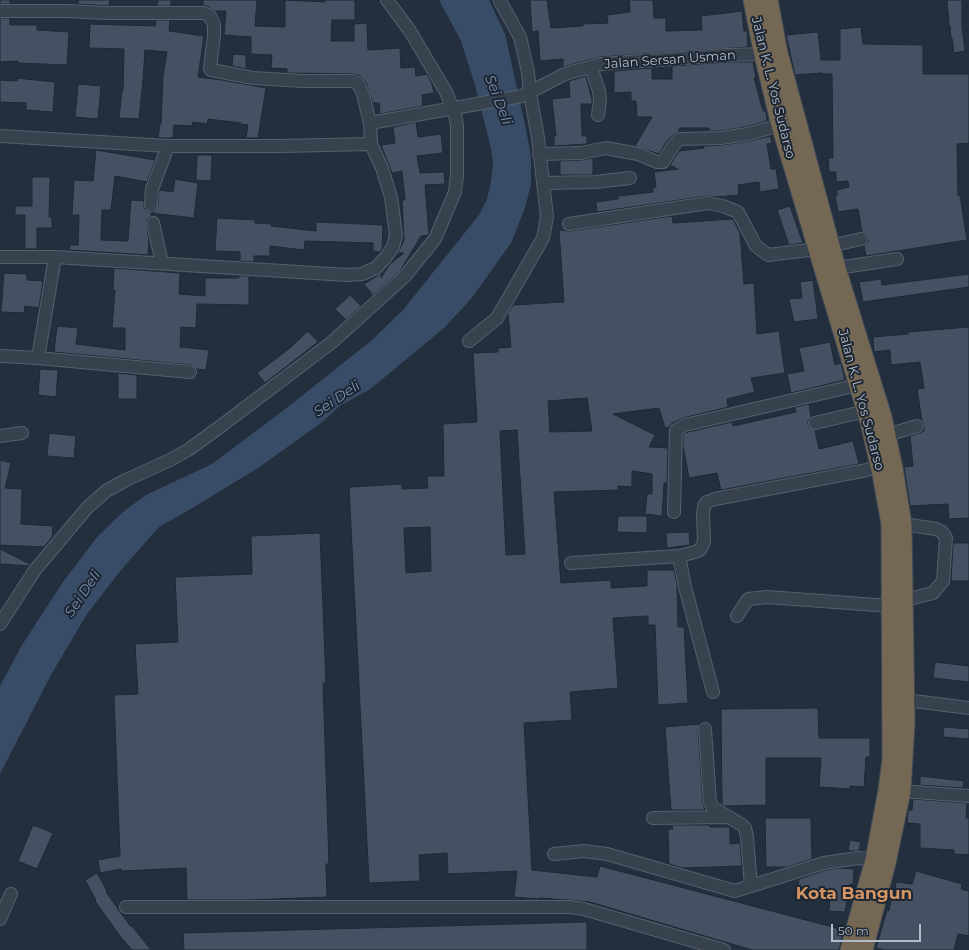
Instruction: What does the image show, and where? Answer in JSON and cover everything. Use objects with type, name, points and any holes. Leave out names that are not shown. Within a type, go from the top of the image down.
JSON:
[{"type":"highway","name":"Jalan K. L. Yos Sudarso","points":[[752,0],[771,54],[824,247],[879,465],[896,524]]},
{"type":"highway","name":"Jalan K. L. Yos Sudarso","points":[[770,0],[771,54],[780,125],[824,247],[837,268],[883,417],[887,435],[896,524],[898,603],[906,700],[902,791],[887,864],[864,950]]},
{"type":"highway","name":"Jalan K. L. Yos Sudarso","points":[[849,950],[874,860],[887,790],[891,759],[898,603]]},
{"type":"street","points":[[0,624],[35,570],[87,508],[106,491],[188,450],[331,343],[405,276],[434,240],[455,192],[457,175],[457,126],[446,92],[410,32],[387,0]]},
{"type":"street","points":[[469,341],[497,318],[543,238],[546,218],[534,114],[526,95],[528,72],[520,37],[500,1]]},
{"type":"street","points":[[0,11],[70,6],[105,14],[204,13],[210,16],[214,25],[211,70],[261,78],[303,81],[354,81],[359,85],[363,94],[370,123],[371,144],[382,168],[391,197],[396,235],[393,247],[376,268],[362,274],[347,275],[55,257],[0,257]]},
{"type":"street","name":"Jalan Sersan Usman","points":[[370,123],[526,95],[565,74],[601,64],[726,55],[771,54]]},
{"type":"street","points":[[591,67],[599,91],[600,99],[598,115]]},
{"type":"street","points":[[539,154],[581,152],[606,148],[638,154],[657,162],[663,162],[679,139],[721,138],[748,134],[780,125]]},
{"type":"street","points":[[0,136],[168,146],[371,144]]},
{"type":"street","points":[[151,205],[152,189],[168,146]]},
{"type":"street","points":[[543,183],[595,182],[630,178]]},
{"type":"street","points":[[569,224],[708,204],[723,206],[738,212],[756,246],[768,256],[861,240]]},
{"type":"street","points":[[153,223],[162,263]]},
{"type":"street","points":[[38,358],[55,257]]},
{"type":"street","points":[[837,268],[897,259]]},
{"type":"street","points":[[0,356],[190,372]]},
{"type":"street","points":[[674,512],[676,430],[685,425],[858,384]]},
{"type":"street","points":[[815,423],[866,411]]},
{"type":"street","points":[[887,435],[916,426]]},
{"type":"street","points":[[0,436],[22,433]]},
{"type":"street","points":[[571,563],[679,556],[700,550],[704,542],[703,515],[704,506],[707,502],[715,499],[867,470],[879,465]]},
{"type":"street","points":[[737,616],[748,599],[767,597],[898,603],[933,592],[943,581],[946,538],[942,532],[936,529],[896,524]]},
{"type":"street","points":[[679,556],[685,587],[713,692]]},
{"type":"street","points":[[906,700],[969,708]]},
{"type":"street","points":[[705,729],[710,802],[712,807],[745,828],[748,836],[751,886]]},
{"type":"street","points":[[902,791],[969,796]]},
{"type":"street","points":[[653,818],[727,817]]},
{"type":"street","points":[[554,854],[584,851],[607,854],[735,891],[824,864],[858,858],[874,860]]},
{"type":"street","points":[[0,919],[11,894]]},
{"type":"street","points":[[126,907],[569,907],[584,909],[724,950]]},
{"type":"water","name":"Sei Deli","points":[[439,0],[489,0],[505,34],[531,158],[531,184],[525,208],[511,243],[471,299],[444,328],[369,390],[341,405],[321,423],[258,468],[159,527],[121,570],[87,614],[52,673],[0,774],[0,686],[22,645],[63,582],[98,536],[123,512],[146,495],[212,464],[293,403],[372,340],[403,310],[479,215],[487,199],[491,182],[493,164],[491,148],[475,85],[461,41]]},
{"type":"building","points":[[0,0],[10,0],[10,4],[0,4]]},
{"type":"building","points":[[78,0],[110,0],[109,6],[78,4]]},
{"type":"building","points":[[158,0],[171,0],[171,6],[157,6]]},
{"type":"building","points":[[203,0],[257,0],[255,26],[285,27],[285,0],[325,2],[325,0],[355,0],[355,20],[332,20],[331,41],[354,41],[354,24],[367,23],[368,50],[400,48],[401,68],[415,67],[416,76],[427,74],[432,84],[434,93],[422,95],[423,106],[380,114],[379,103],[373,103],[366,82],[359,75],[287,73],[287,69],[271,68],[272,55],[251,54],[251,37],[224,35],[226,11],[215,11],[207,6],[203,6]]},
{"type":"building","points":[[530,0],[547,0],[551,28],[608,23],[607,15],[630,12],[629,0],[653,0],[654,18],[666,18],[666,31],[702,30],[701,16],[742,11],[744,31],[747,31],[748,47],[600,57],[563,67],[563,59],[540,61],[538,31],[532,32]]},
{"type":"building","points":[[947,0],[962,0],[962,27],[965,51],[954,53],[949,26]]},
{"type":"building","points":[[0,18],[10,18],[10,25],[37,25],[37,30],[69,32],[67,65],[18,63],[18,61],[0,62]]},
{"type":"building","points":[[156,20],[170,20],[169,31],[204,36],[198,77],[266,88],[258,138],[246,138],[248,125],[208,119],[207,124],[193,122],[192,126],[174,125],[173,138],[158,138],[161,124],[163,76],[167,52],[145,50],[139,119],[119,118],[123,91],[124,49],[89,48],[90,24],[155,26]]},
{"type":"building","points":[[861,27],[863,44],[923,45],[923,74],[969,74],[969,143],[957,144],[958,196],[960,195],[967,240],[866,256],[864,246],[868,242],[868,238],[866,234],[862,232],[858,209],[838,212],[835,196],[837,196],[837,190],[849,187],[848,181],[836,182],[836,172],[829,172],[828,158],[833,158],[832,74],[822,73],[795,75],[786,35],[818,32],[821,60],[840,60],[840,29]]},
{"type":"building","points":[[233,54],[246,55],[246,69],[232,66]]},
{"type":"building","points":[[726,62],[753,62],[756,78],[754,78],[763,111],[766,111],[767,121],[746,127],[720,131],[709,131],[709,128],[680,128],[678,132],[667,141],[659,154],[635,146],[652,117],[637,117],[636,101],[631,101],[631,92],[614,93],[614,71],[652,68],[652,79],[672,79],[672,66]]},
{"type":"building","points":[[586,76],[592,99],[592,104],[581,104],[582,136],[587,136],[587,144],[554,146],[554,136],[556,136],[552,99],[570,97],[569,81]]},
{"type":"building","points":[[17,78],[55,82],[53,112],[26,110],[26,103],[0,102],[0,80],[17,81]]},
{"type":"building","points":[[78,84],[101,86],[98,119],[75,117]]},
{"type":"building","points":[[416,122],[418,137],[441,134],[443,153],[417,156],[420,173],[444,172],[445,184],[425,185],[429,235],[421,236],[400,271],[370,298],[372,294],[364,284],[382,273],[381,278],[390,264],[404,253],[398,253],[404,240],[402,200],[405,200],[402,171],[392,173],[381,145],[395,143],[393,127]]},
{"type":"building","points":[[770,136],[772,143],[767,144],[771,169],[776,169],[779,189],[760,192],[759,182],[738,185],[739,195],[716,197],[707,196],[597,212],[596,202],[618,199],[618,196],[653,192],[653,187],[656,187],[654,172],[678,169],[670,165],[679,151],[704,148],[704,146],[749,141]]},
{"type":"building","points":[[96,150],[155,160],[147,182],[115,176],[111,210],[102,210],[101,240],[128,241],[131,200],[144,201],[144,208],[147,211],[154,212],[158,206],[159,190],[173,192],[175,179],[198,183],[194,218],[151,213],[151,216],[146,221],[149,240],[148,255],[69,250],[70,245],[78,245],[79,215],[72,215],[74,180],[93,181]]},
{"type":"building","points":[[197,155],[212,155],[211,181],[196,180]]},
{"type":"building","points":[[593,158],[593,175],[560,175],[560,161]]},
{"type":"building","points":[[32,177],[50,177],[49,217],[52,217],[52,228],[37,228],[37,249],[25,249],[25,215],[15,215],[15,206],[32,206]]},
{"type":"building","points":[[790,206],[803,243],[789,245],[777,210]]},
{"type":"building","points":[[672,216],[673,223],[733,219],[740,233],[744,284],[754,283],[757,334],[779,331],[785,373],[751,378],[755,392],[727,399],[728,407],[683,418],[665,428],[659,408],[613,414],[655,435],[649,447],[668,448],[667,483],[664,483],[662,516],[645,514],[647,494],[652,494],[652,474],[632,471],[632,487],[618,486],[618,490],[554,492],[561,583],[611,580],[611,588],[647,586],[647,570],[674,570],[677,584],[678,627],[684,627],[688,703],[658,705],[655,625],[648,625],[648,616],[613,618],[618,688],[570,692],[572,720],[524,723],[532,870],[597,877],[600,866],[844,930],[839,950],[752,950],[590,902],[514,897],[517,871],[448,874],[447,853],[419,855],[420,881],[369,883],[349,487],[402,484],[402,489],[428,488],[427,476],[444,476],[443,424],[477,422],[473,353],[498,352],[498,348],[511,347],[508,313],[513,305],[564,302],[559,230],[570,231]],"holes":[[[587,398],[592,431],[550,432],[548,401]],[[517,430],[525,554],[506,555],[500,431]],[[430,527],[431,571],[406,573],[404,528]]]},
{"type":"building","points":[[217,218],[255,220],[255,223],[271,224],[271,226],[316,231],[316,222],[383,225],[382,249],[380,252],[373,251],[373,243],[305,241],[304,250],[270,246],[270,256],[254,256],[254,262],[240,261],[240,252],[215,251]]},
{"type":"building","points":[[114,268],[180,273],[179,294],[205,296],[205,278],[239,278],[239,276],[249,276],[249,305],[197,304],[196,328],[181,327],[180,347],[209,350],[206,370],[197,369],[191,365],[54,352],[57,326],[78,328],[76,344],[125,350],[125,328],[112,328],[115,290],[113,290]]},
{"type":"building","points":[[4,273],[27,274],[27,280],[43,281],[39,308],[25,306],[24,313],[1,312]]},
{"type":"building","points":[[969,274],[969,287],[863,302],[859,282],[881,279],[882,285]]},
{"type":"building","points":[[813,280],[818,319],[794,322],[789,299],[802,298],[800,282]]},
{"type":"building","points":[[350,295],[361,306],[346,320],[335,309]]},
{"type":"building","points":[[969,327],[969,518],[949,519],[948,504],[910,506],[904,467],[913,466],[910,436],[924,431],[917,389],[924,388],[920,362],[891,365],[890,350],[874,352],[873,337],[908,334],[908,332]]},
{"type":"building","points":[[308,331],[318,342],[265,383],[257,373],[290,348]]},
{"type":"building","points":[[830,342],[835,365],[841,363],[845,380],[791,393],[787,374],[804,371],[799,348]]},
{"type":"building","points":[[40,369],[58,370],[56,397],[38,395]]},
{"type":"building","points":[[118,373],[137,375],[137,399],[118,399]]},
{"type":"building","points":[[809,404],[811,417],[808,420],[808,424],[810,428],[815,430],[819,449],[853,441],[859,464],[721,490],[717,473],[689,478],[683,446],[683,434],[732,422],[733,426],[796,412],[795,407]]},
{"type":"building","points":[[49,433],[76,436],[74,458],[47,456]]},
{"type":"building","points":[[0,460],[11,463],[5,488],[22,489],[21,524],[53,526],[52,537],[44,547],[0,545]]},
{"type":"building","points":[[618,516],[647,516],[647,533],[617,532]]},
{"type":"building","points":[[689,532],[690,545],[667,548],[666,533]]},
{"type":"building","points":[[320,533],[326,683],[323,683],[329,864],[326,864],[327,897],[247,900],[187,900],[186,868],[121,871],[121,869],[100,873],[98,860],[120,856],[114,695],[138,694],[135,644],[178,642],[175,577],[252,574],[251,536]]},
{"type":"building","points":[[953,543],[969,543],[969,581],[951,581]]},
{"type":"building","points":[[0,549],[30,564],[29,566],[0,564]]},
{"type":"building","points":[[935,662],[969,666],[969,682],[933,678]]},
{"type":"building","points":[[818,708],[819,738],[870,738],[870,757],[866,757],[864,787],[850,786],[850,789],[819,787],[821,758],[766,758],[766,805],[724,806],[722,804],[721,709]]},
{"type":"building","points":[[699,724],[698,730],[703,803],[705,810],[671,810],[665,727]]},
{"type":"building","points":[[944,727],[969,729],[969,739],[943,737]]},
{"type":"building","points":[[920,776],[964,781],[963,788],[920,785]]},
{"type":"building","points":[[913,799],[967,803],[966,818],[969,818],[969,855],[954,854],[954,850],[920,848],[920,824],[907,823],[908,810],[912,810]]},
{"type":"building","points":[[765,818],[811,818],[812,859],[787,867],[766,867]]},
{"type":"building","points":[[33,825],[53,833],[37,869],[18,861]]},
{"type":"building","points":[[672,825],[709,825],[710,827],[730,827],[730,844],[740,843],[742,866],[683,868],[669,864],[668,829],[673,829]]},
{"type":"building","points":[[850,840],[861,842],[859,851],[848,851]]},
{"type":"building","points":[[839,868],[854,869],[853,885],[850,884],[845,912],[829,911],[830,897],[815,894],[815,892],[798,889],[799,879],[826,870]]},
{"type":"building","points":[[916,871],[962,884],[961,889],[969,891],[969,936],[958,934],[954,950],[884,950],[876,948],[887,910],[889,911],[892,894],[895,895],[896,882],[912,884]]},
{"type":"building","points":[[97,873],[107,891],[106,892],[131,927],[132,926],[151,950],[132,950],[95,901],[96,900],[85,880]]},
{"type":"building","points":[[587,922],[587,950],[184,950],[183,933]]},
{"type":"district","name":"Kota Bangun","points":[[854,894]]}]
